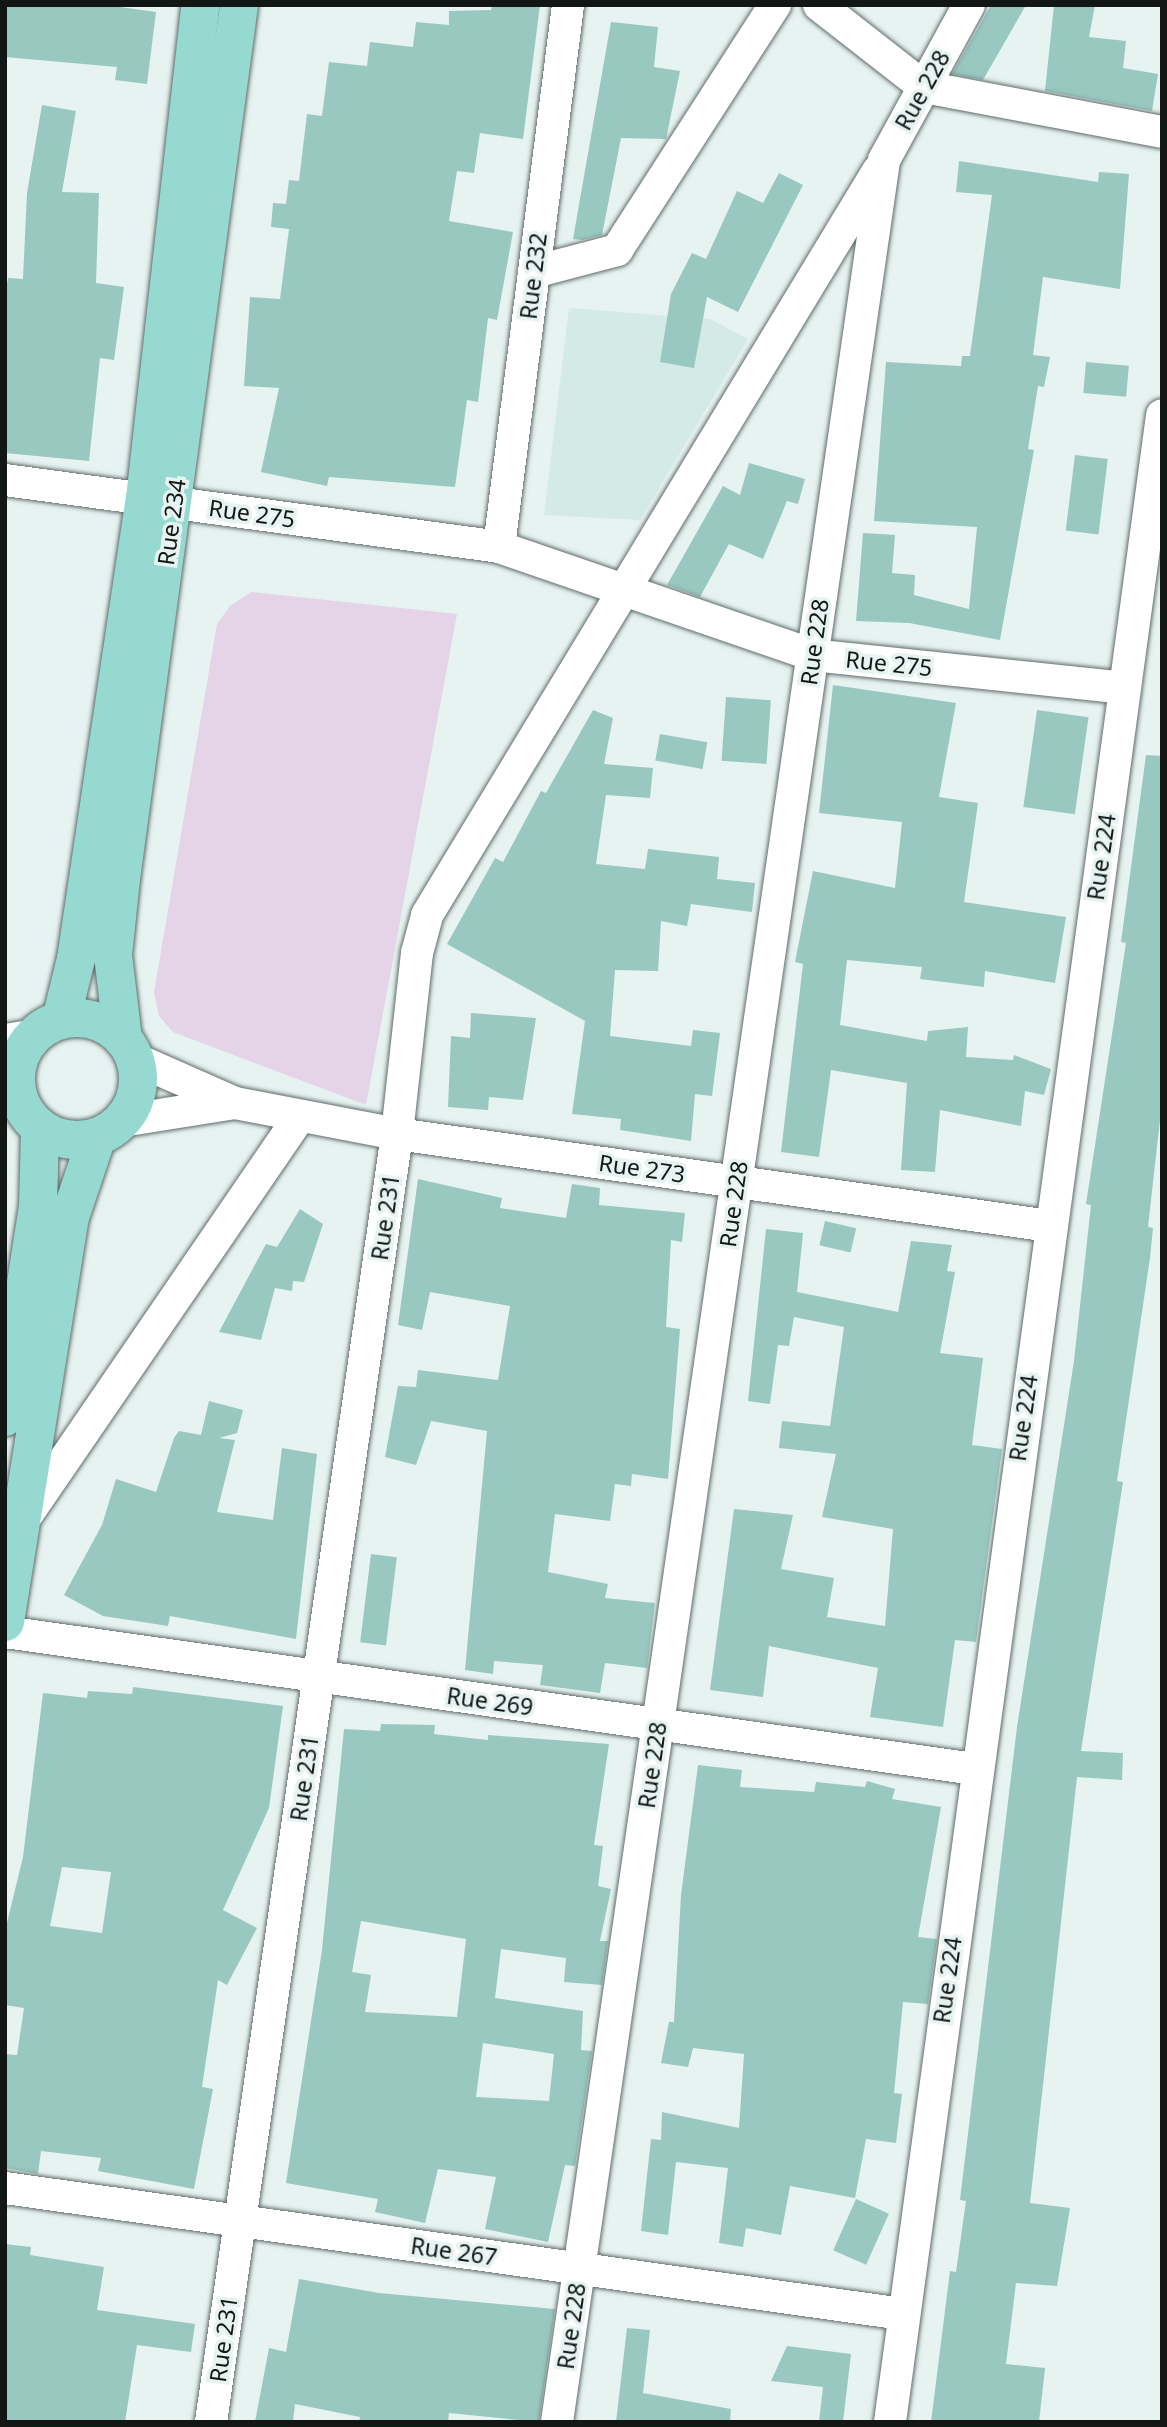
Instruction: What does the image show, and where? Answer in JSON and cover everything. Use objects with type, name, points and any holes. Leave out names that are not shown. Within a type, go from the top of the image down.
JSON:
[{"type":"main road","name":"Rue 234","points":[[129,1049],[113,955],[160,501],[200,5]]},
{"type":"main road","name":"Rue 234","points":[[34,1031],[76,959],[160,501],[239,5]]},
{"type":"main road","points":[[5,1417],[12,1340],[38,1207],[22,1109],[19,1059],[34,1031],[94,1020],[129,1049],[135,1099],[109,1129],[69,1217],[5,1622]]},
{"type":"main road","points":[[22,1109],[67,1140],[109,1129]]},
{"type":"street","name":"Rue 232","points":[[499,547],[568,5]]},
{"type":"street","points":[[534,272],[617,250],[775,5]]},
{"type":"street","points":[[819,5],[924,87],[1162,132]]},
{"type":"street","name":"Rue 228","points":[[557,2422],[884,160],[969,5]]},
{"type":"street","name":"Rue 231","points":[[211,2422],[397,1134],[417,953],[427,915],[884,160]]},
{"type":"street","name":"Rue 224","points":[[890,2422],[975,1769],[1162,415]]},
{"type":"street","name":"Rue 275","points":[[5,480],[499,547],[621,592],[812,655],[1124,688]]},
{"type":"street","name":"Rue 273","points":[[129,1049],[235,1103],[300,1116],[397,1134],[1050,1226]]},
{"type":"street","name":"Rue 273","points":[[109,1129],[235,1103]]},
{"type":"street","points":[[21,1523],[300,1116]]},
{"type":"street","name":"Rue 269","points":[[5,1632],[975,1769]]},
{"type":"street","name":"Rue 267","points":[[5,2188],[903,2314]]},
{"type":"shaded area","points":[[569,308],[710,319],[748,339],[640,520],[544,515]]},
{"type":"shaded area","points":[[251,592],[457,614],[366,1105],[173,1032],[159,1016],[154,992],[217,624],[230,606]]},
{"type":"building","points":[[5,5],[106,5],[156,12],[147,84],[115,80],[117,67],[5,57]]},
{"type":"building","points":[[492,5],[540,5],[523,139],[480,133],[474,173],[457,171],[449,221],[513,232],[497,320],[488,318],[478,402],[467,400],[455,487],[329,477],[327,486],[261,472],[279,388],[244,386],[250,297],[280,299],[289,229],[271,227],[273,203],[286,204],[289,180],[299,181],[307,114],[322,116],[329,62],[367,66],[370,42],[413,47],[416,22],[449,25],[449,11],[491,10]]},
{"type":"building","points":[[991,5],[1026,5],[983,80],[952,74]]},
{"type":"building","points":[[1054,5],[1095,5],[1089,37],[1126,41],[1123,68],[1158,74],[1152,111],[1045,91]]},
{"type":"building","points":[[611,22],[658,27],[654,67],[680,71],[666,139],[621,138],[602,235],[582,240],[573,239]]},
{"type":"building","points":[[42,105],[76,111],[62,192],[99,193],[96,283],[124,287],[114,360],[100,358],[89,461],[5,453],[5,296],[8,278],[23,279],[27,193]]},
{"type":"building","points":[[959,161],[1098,182],[1099,172],[1129,174],[1120,289],[1043,277],[1033,355],[1050,357],[1044,387],[1038,386],[1028,449],[1034,450],[1000,640],[909,623],[856,621],[863,533],[895,535],[892,573],[915,575],[914,595],[969,609],[977,527],[874,521],[886,362],[961,366],[962,356],[970,356],[992,195],[956,192]]},
{"type":"building","points":[[779,173],[803,185],[738,312],[707,297],[694,368],[660,362],[671,294],[692,253],[706,259],[737,191],[763,203]]},
{"type":"building","points":[[1086,362],[1129,366],[1126,397],[1083,393]]},
{"type":"building","points":[[1075,455],[1108,459],[1098,534],[1066,530]]},
{"type":"building","points":[[749,463],[805,479],[798,504],[787,501],[763,559],[729,544],[700,597],[667,585],[723,486],[740,495]]},
{"type":"building","points":[[833,685],[956,703],[939,797],[978,803],[964,902],[1066,917],[1055,983],[985,971],[984,987],[920,979],[922,967],[847,960],[840,1025],[927,1041],[928,1031],[968,1027],[966,1057],[1013,1060],[1014,1055],[1051,1069],[1044,1095],[1025,1091],[1021,1126],[940,1110],[935,1172],[901,1170],[907,1083],[831,1070],[819,1157],[781,1152],[803,964],[795,962],[813,871],[895,888],[902,822],[819,813]]},
{"type":"building","points":[[726,697],[771,700],[766,764],[722,761]]},
{"type":"building","points":[[593,710],[613,718],[604,764],[653,768],[650,798],[606,795],[596,864],[645,869],[648,849],[719,857],[717,879],[755,883],[752,912],[691,904],[687,926],[661,921],[658,971],[615,970],[610,1036],[691,1046],[693,1030],[720,1033],[712,1096],[695,1094],[691,1141],[620,1130],[621,1119],[572,1114],[585,1021],[447,944],[495,858],[503,862],[541,791],[546,793]]},
{"type":"building","points":[[1037,710],[1088,717],[1075,814],[1023,807]]},
{"type":"building","points":[[660,734],[707,742],[703,769],[655,761]]},
{"type":"building","points":[[1146,755],[1162,756],[1162,1102],[1148,1227],[1153,1228],[1150,1258],[1117,1481],[1123,1482],[1081,1751],[1123,1753],[1122,1780],[1077,1777],[1030,2203],[1070,2208],[1057,2286],[1016,2283],[1006,2364],[1045,2368],[1039,2422],[931,2422],[950,2271],[956,2272],[966,2201],[960,2200],[1017,1727],[1074,1361],[1091,1205],[1086,1204],[1126,943],[1121,942]]},
{"type":"building","points":[[471,1013],[536,1018],[523,1100],[489,1097],[488,1110],[448,1107],[451,1036],[470,1038]]},
{"type":"building","points":[[418,1179],[502,1198],[500,1208],[566,1218],[572,1184],[600,1188],[599,1205],[685,1213],[682,1242],[671,1240],[666,1327],[680,1329],[668,1479],[632,1474],[631,1486],[615,1484],[610,1521],[555,1514],[548,1572],[608,1584],[605,1598],[655,1603],[647,1668],[605,1663],[600,1693],[540,1685],[543,1665],[494,1661],[493,1674],[465,1670],[487,1431],[431,1421],[416,1465],[385,1457],[398,1386],[416,1387],[418,1370],[498,1380],[510,1306],[430,1292],[422,1330],[398,1325]]},
{"type":"building","points":[[300,1209],[323,1224],[304,1282],[293,1281],[292,1291],[275,1288],[261,1340],[219,1332],[266,1244],[277,1247]]},
{"type":"building","points":[[825,1221],[856,1228],[851,1253],[819,1245]]},
{"type":"building","points":[[766,1229],[803,1233],[797,1292],[898,1312],[911,1241],[952,1245],[947,1271],[955,1272],[940,1353],[983,1358],[972,1445],[1002,1449],[976,1642],[955,1640],[943,1727],[870,1717],[878,1668],[769,1646],[763,1697],[710,1690],[734,1509],[793,1515],[781,1569],[834,1578],[827,1617],[885,1626],[893,1529],[822,1517],[836,1454],[779,1448],[782,1421],[830,1426],[844,1327],[794,1317],[789,1346],[778,1345],[770,1404],[748,1401]]},
{"type":"building","points":[[209,1401],[243,1410],[237,1433],[219,1438],[235,1440],[217,1512],[273,1520],[282,1448],[317,1454],[296,1639],[170,1616],[168,1626],[103,1616],[64,1595],[102,1525],[116,1479],[156,1492],[174,1438],[179,1431],[201,1435]]},
{"type":"building","points":[[371,1554],[397,1557],[386,1646],[360,1642]]},
{"type":"building","points":[[133,1687],[283,1706],[269,1808],[223,1910],[257,1928],[227,1985],[218,1980],[202,2087],[213,2089],[194,2189],[98,2171],[101,2158],[41,2151],[38,2174],[5,2168],[5,2054],[17,2055],[24,2008],[5,2005],[5,1931],[23,1857],[43,1693],[87,1698],[88,1691],[132,1694]],"holes":[[[62,1867],[111,1872],[102,1933],[50,1926]]]},
{"type":"building","points":[[381,1724],[435,1725],[434,1734],[488,1740],[488,1735],[609,1744],[594,1845],[603,1846],[598,1886],[611,1889],[600,1941],[608,1941],[602,1985],[564,1982],[566,1958],[501,1949],[495,1998],[583,2011],[581,2050],[592,2051],[575,2166],[565,2165],[548,2242],[485,2229],[496,2177],[438,2169],[425,2223],[375,2212],[378,2199],[286,2183],[322,1950],[344,1729],[380,1731]],"holes":[[[361,1921],[466,1939],[457,2017],[365,2012],[371,1975],[352,1972]],[[483,2043],[554,2054],[549,2101],[476,2097]]]},
{"type":"building","points":[[698,1765],[742,1770],[740,1787],[814,1792],[816,1782],[865,1787],[867,1781],[895,1789],[892,1799],[941,1807],[918,1937],[937,1939],[928,2004],[903,2002],[894,2093],[902,2094],[896,2143],[866,2139],[855,2198],[790,2186],[781,2235],[746,2228],[743,2247],[719,2243],[728,2168],[676,2162],[668,2235],[641,2231],[651,2139],[661,2140],[662,2112],[739,2128],[744,2054],[693,2048],[688,2067],[661,2063],[669,2022],[674,2022],[681,1895]]},
{"type":"building","points":[[856,2199],[889,2214],[866,2265],[833,2250]]},
{"type":"building","points":[[5,2244],[31,2247],[30,2255],[104,2267],[97,2310],[195,2324],[191,2352],[137,2345],[125,2422],[5,2422]]},
{"type":"building","points":[[299,2279],[379,2293],[555,2309],[539,2422],[449,2413],[448,2422],[359,2422],[360,2417],[295,2404],[293,2422],[255,2422],[269,2348],[286,2352]]},
{"type":"building","points":[[627,2328],[650,2330],[643,2393],[731,2409],[730,2422],[616,2422]]},
{"type":"building","points":[[787,2346],[851,2354],[843,2422],[819,2422],[823,2387],[771,2381]]}]
